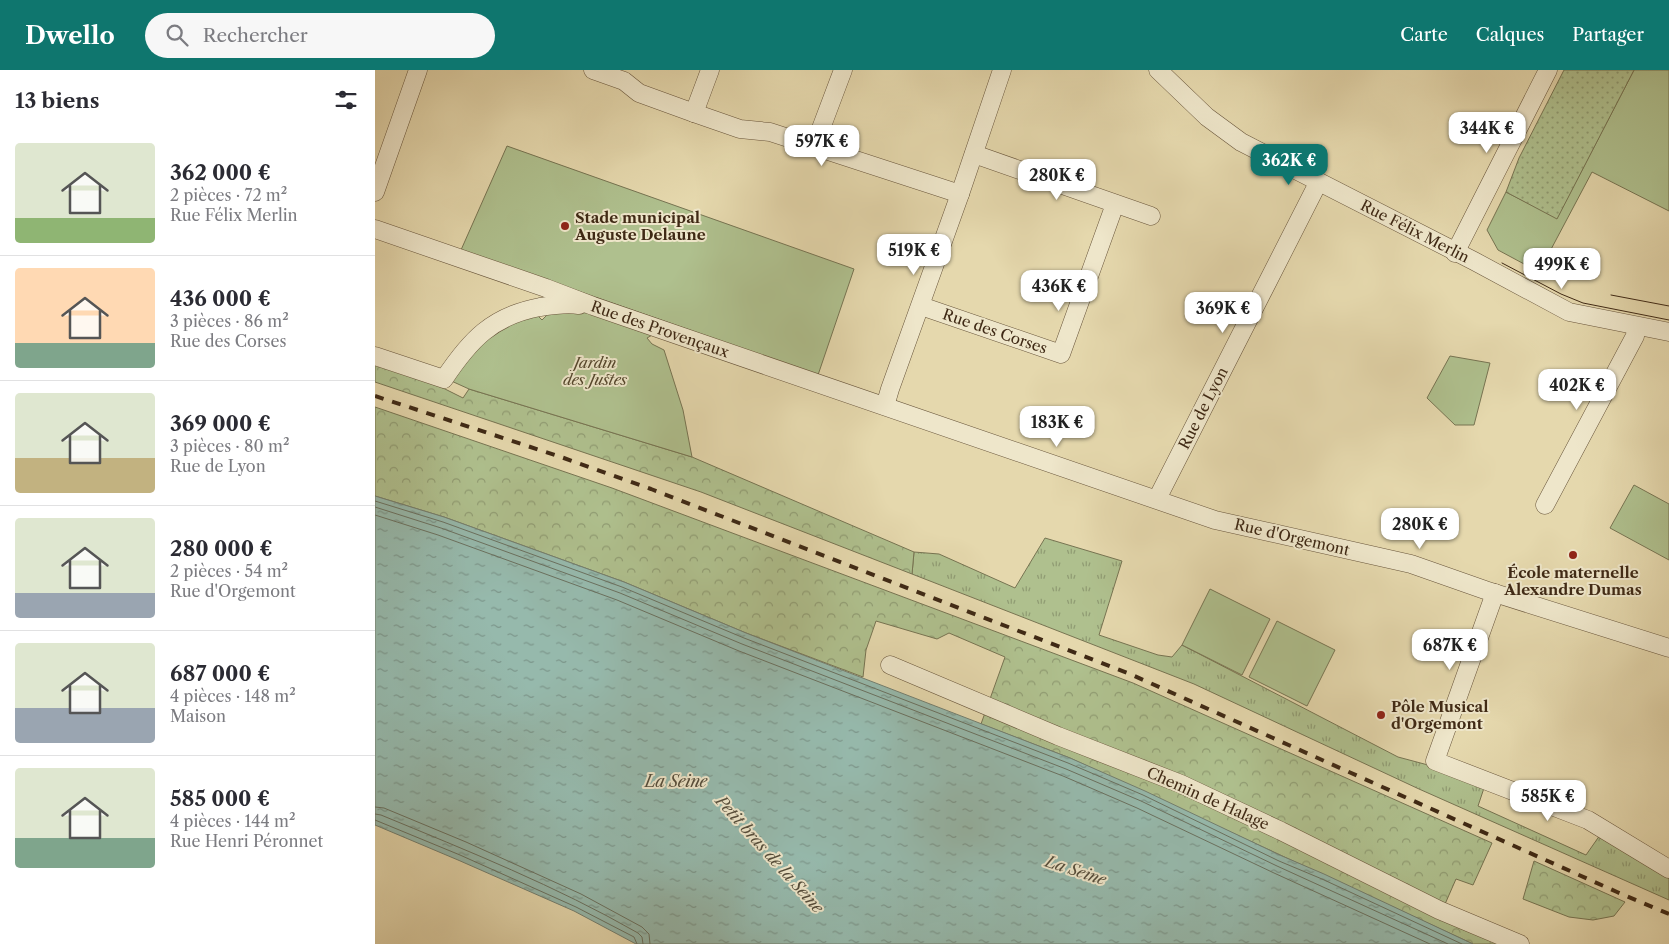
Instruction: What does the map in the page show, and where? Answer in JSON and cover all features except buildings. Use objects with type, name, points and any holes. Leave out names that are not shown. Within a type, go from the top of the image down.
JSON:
[{"type":"street","points":[[375,192],[418,70]]},
{"type":"street","points":[[593,70],[624,81],[639,93],[740,129],[770,132],[960,194]]},
{"type":"street","points":[[694,113],[710,70]]},
{"type":"street","points":[[814,147],[843,70]]},
{"type":"street","points":[[885,406],[1002,70]]},
{"type":"street","name":"Rue Félix Merlin","points":[[1158,70],[1198,109],[1226,132],[1249,147],[1569,312],[1669,332]]},
{"type":"street","points":[[1455,253],[1548,70]]},
{"type":"street","points":[[973,154],[1151,216]]},
{"type":"street","name":"Rue de Lyon","points":[[1157,499],[1318,183]]},
{"type":"street","name":"Rue des Corses","points":[[921,306],[1061,354],[1115,204]]},
{"type":"street","name":"Rue des Provençaux","points":[[375,229],[946,427]]},
{"type":"street","points":[[375,356],[444,379],[464,351],[485,330],[497,322],[527,309],[569,304],[593,306]]},
{"type":"street","points":[[1545,505],[1635,336],[1636,326]]},
{"type":"street","name":"Rue d'Orgemont","points":[[946,427],[1215,520],[1411,564],[1495,593],[1669,648]]},
{"type":"street","points":[[1495,593],[1435,761],[1588,820],[1669,869]]},
{"type":"street","name":"Chemin de Halage","points":[[891,666],[1058,736],[1181,784],[1281,831],[1439,910],[1521,944]]},
{"type":"green space","points":[[1564,70],[1634,70],[1557,219],[1506,192],[1519,158]]},
{"type":"green space","points":[[1634,70],[1669,70],[1669,211],[1592,172],[1539,272],[1498,250],[1487,230],[1506,192],[1557,218]]},
{"type":"green space","points":[[507,146],[854,269],[818,375],[461,250]]},
{"type":"green space","name":"Jardin des Justes","points":[[533,311],[542,320],[551,311],[588,313],[654,334],[647,338],[652,344],[664,350],[683,410],[692,457],[469,389],[447,379],[481,338]]},
{"type":"green space","points":[[1450,356],[1490,363],[1474,425],[1455,425],[1427,398]]},
{"type":"green space","points":[[375,364],[441,387],[463,398],[469,389],[692,457],[914,552],[912,574],[701,492],[375,382]]},
{"type":"green space","points":[[375,407],[612,488],[1133,683],[1492,843],[1473,885],[1456,879],[1442,911],[1502,944],[1473,944],[1070,758],[981,724],[1005,657],[949,633],[937,639],[876,621],[866,650],[863,677],[746,633],[624,582],[444,517],[375,496]]},
{"type":"green space","points":[[1634,485],[1669,504],[1669,560],[1610,528]]},
{"type":"green space","points":[[1045,538],[1122,561],[1099,635],[1158,655],[1172,657],[1182,645],[1398,757],[1428,765],[1484,788],[1478,806],[1586,855],[1600,835],[1669,875],[1669,900],[1419,789],[1194,684],[912,574],[914,552],[939,554],[1015,588]]},
{"type":"green space","points":[[1210,589],[1270,619],[1242,675],[1182,645]]},
{"type":"green space","points":[[1277,621],[1335,650],[1307,706],[1249,677]]},
{"type":"green space","points":[[1534,861],[1625,902],[1614,916],[1593,920],[1569,917],[1523,899]]},
{"type":"water","name":"La Seine","points":[[375,496],[444,517],[624,582],[746,633],[1070,758],[1473,944],[636,944],[574,911],[375,825]]},
{"type":"tram line","points":[[1502,263],[1561,294],[1583,303],[1669,320]]},
{"type":"tram line","points":[[1611,295],[1669,306]]},
{"type":"railway","points":[[375,396],[561,457],[651,489],[1130,674],[1669,914]]},
{"type":"place","name":"Stade municipal Auguste Delaune","points":[[565,226]]},
{"type":"place","name":"École maternelle Alexandre Dumas","points":[[1573,555]]},
{"type":"place","name":"Pôle Musical d'Orgemont","points":[[1381,715]]},
{"type":"water label","name":"Petit bras de la Seine","points":[[770,854]]}]
